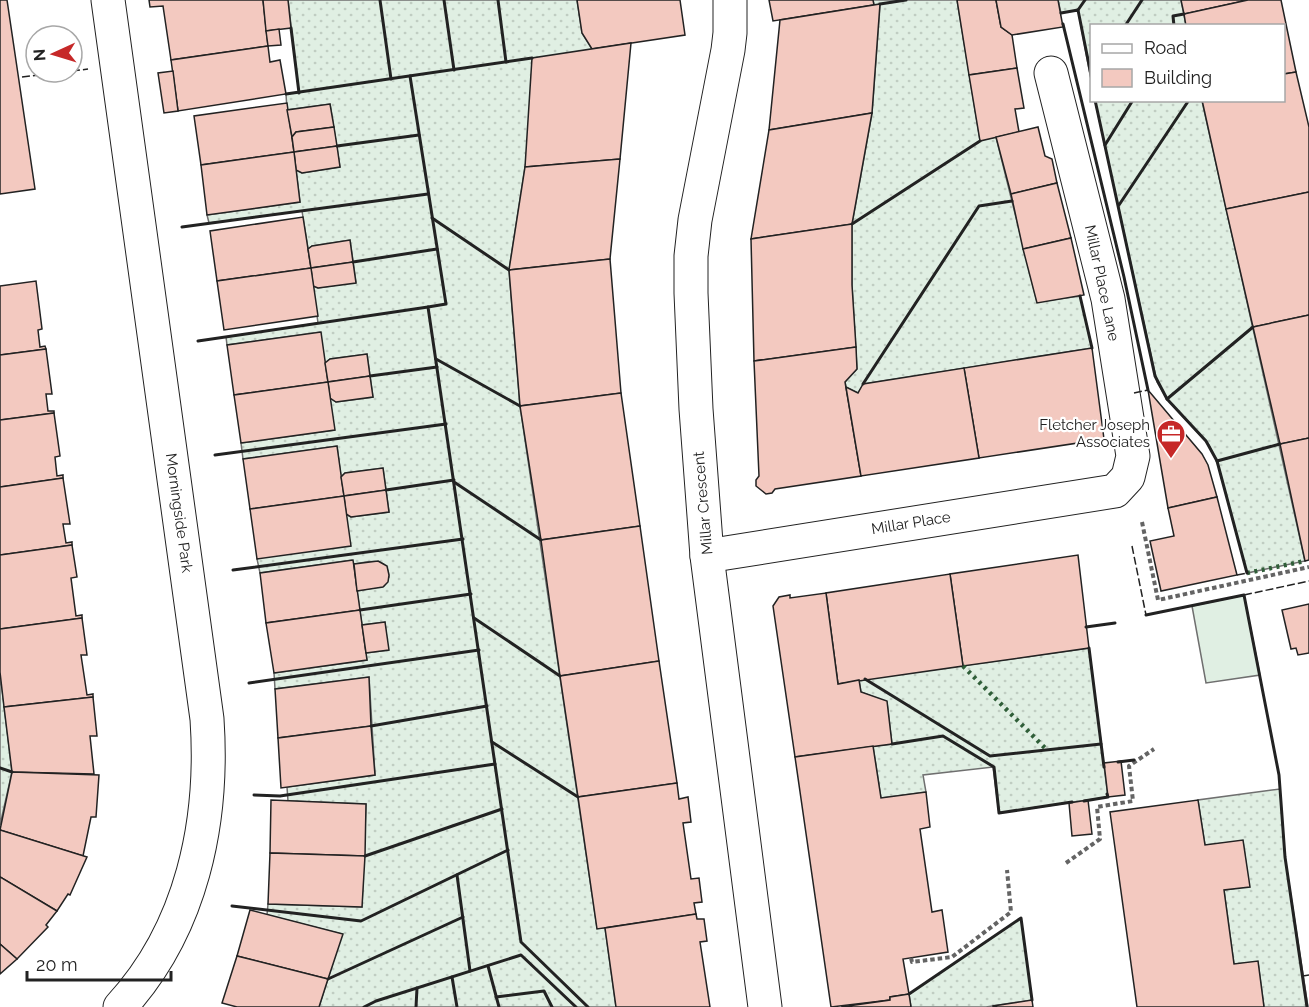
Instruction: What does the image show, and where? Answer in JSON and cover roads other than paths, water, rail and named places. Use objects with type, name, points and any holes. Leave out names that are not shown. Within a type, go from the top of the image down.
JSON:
[{"type":"street","name":"Morningside Park","points":[[108,0],[207,719],[209,761],[205,820],[195,871],[178,918],[155,960],[120,1007]]},
{"type":"street","name":"Millar Crescent","points":[[730,0],[728,50],[690,256],[696,409],[707,556],[765,1007]]},
{"type":"street","name":"Millar Place Lane","points":[[1051,72],[1108,299],[1133,456],[1128,477],[1115,491]]},
{"type":"street","name":"Millar Place","points":[[707,556],[1115,491]]},
{"type":"place","name":"Fletcher Joseph Associates","points":[[1171,460]]}]
